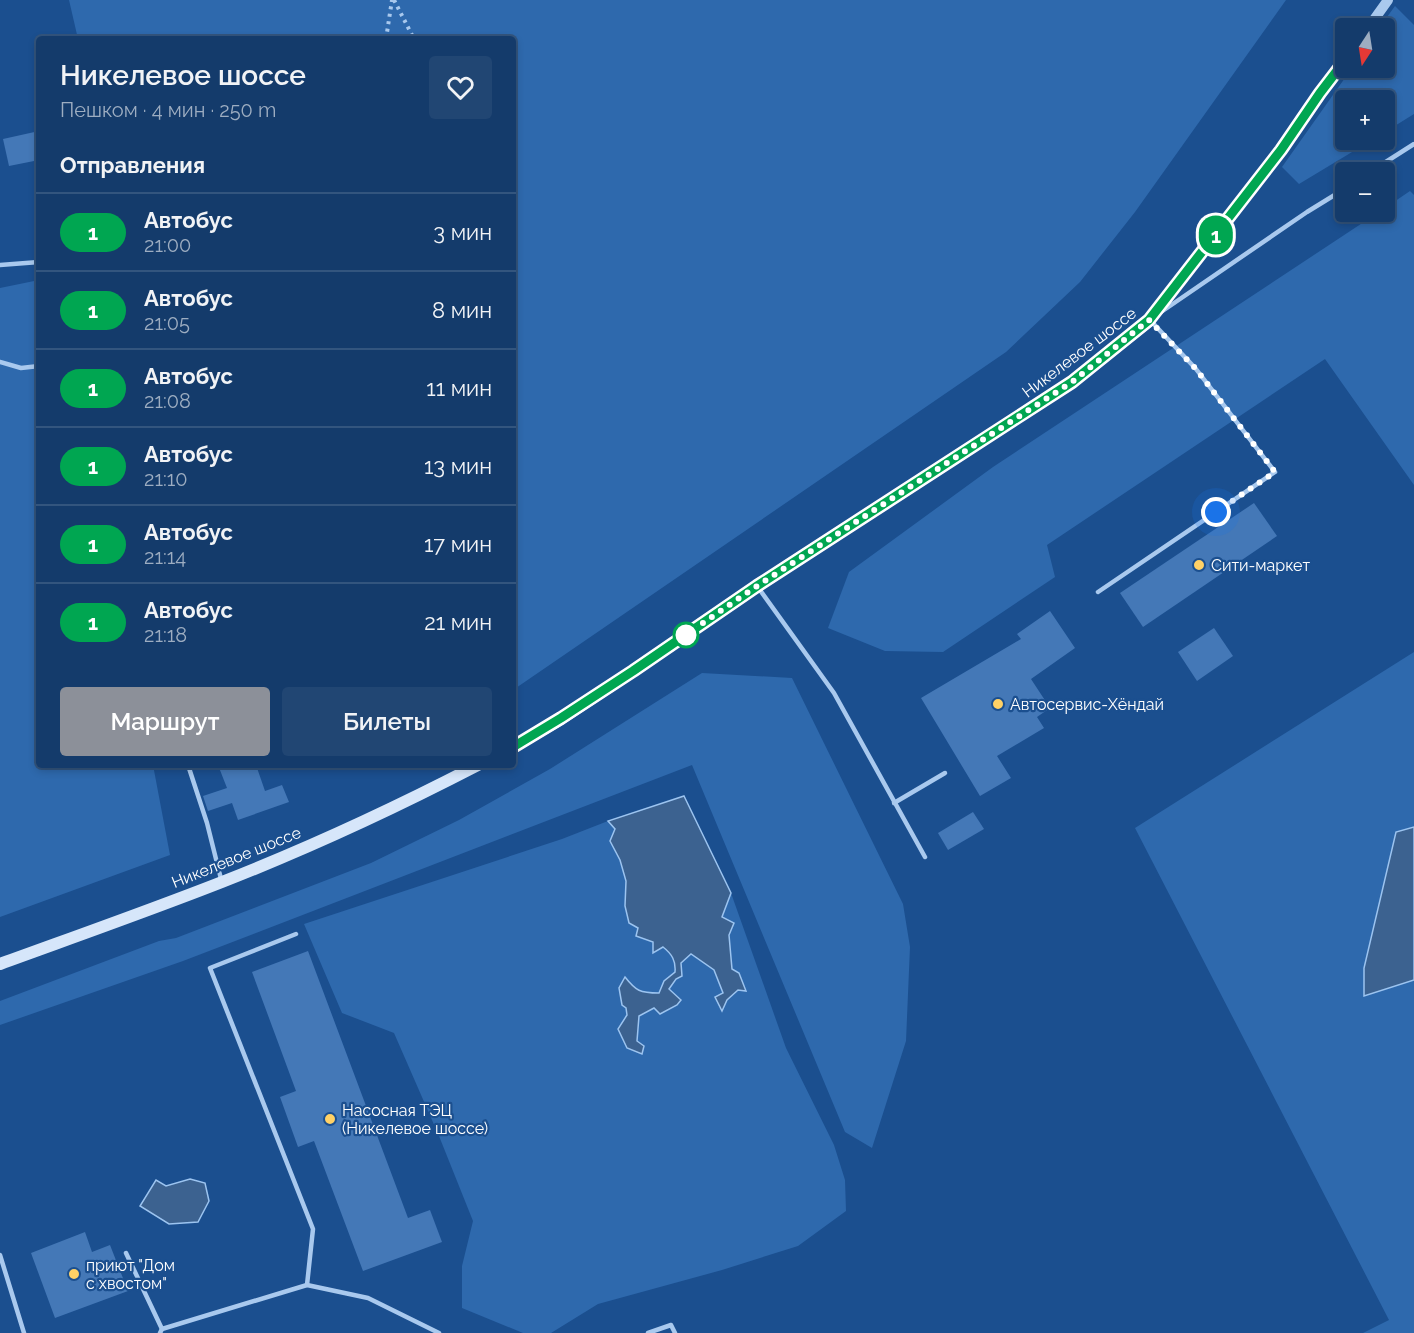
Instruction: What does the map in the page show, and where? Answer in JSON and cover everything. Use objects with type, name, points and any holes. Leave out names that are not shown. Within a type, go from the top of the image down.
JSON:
[{"type":"main road","name":"Никелевое шоссе","points":[[516,745],[633,671],[757,586],[1072,382],[1149,320]]},
{"type":"main road","name":"Никелевое шоссе","points":[[0,964],[222,882],[314,844],[417,797],[472,768]]},
{"type":"street","points":[[1375,18],[1388,0]]},
{"type":"street","name":"Никелевое шоссе","points":[[1149,320],[1281,150],[1335,73]]},
{"type":"lane","points":[[1387,162],[1413,147]]},
{"type":"lane","points":[[1098,592],[1275,472],[1196,369],[1149,320],[1335,195]]},
{"type":"lane","points":[[0,265],[36,262]]},
{"type":"lane","points":[[0,362],[21,368],[36,366]]},
{"type":"lane","points":[[757,586],[834,693],[925,857]]},
{"type":"lane","points":[[189,768],[207,823],[222,882]]},
{"type":"lane","points":[[894,803],[945,773]]},
{"type":"lane","points":[[296,934],[210,968],[313,1229],[307,1285]]},
{"type":"lane","points":[[126,1253],[161,1331],[307,1285],[368,1298],[439,1333]]},
{"type":"lane","points":[[0,1255],[24,1333]]},
{"type":"lane","points":[[648,1333],[671,1325],[675,1333]]},
{"type":"path","points":[[387,36],[393,0]]},
{"type":"path","points":[[393,0],[412,36]]},
{"type":"shaded area","points":[[69,0],[1286,0],[1135,212],[1080,282],[1006,352],[516,688],[516,36],[77,36]]},
{"type":"shaded area","points":[[1395,6],[1414,25],[1414,114],[1395,126],[1395,90],[1336,90],[1345,78],[1395,78],[1395,18],[1386,18]]},
{"type":"shaded area","points":[[1335,92],[1335,150],[1355,150],[1299,184],[1282,167]]},
{"type":"shaded area","points":[[1410,191],[1414,195],[1414,485],[1325,359],[1047,545],[1055,577],[943,652],[885,651],[828,628],[849,572],[993,467],[1364,222],[1395,222],[1395,201]]},
{"type":"shaded area","points":[[36,281],[36,768],[154,768],[170,855],[0,917],[0,288]]},
{"type":"shaded area","points":[[1414,652],[1414,1333],[1363,1333],[1389,1320],[1135,828]]},
{"type":"shaded area","points":[[702,673],[792,678],[903,904],[910,947],[906,1041],[872,1148],[845,1132],[692,765],[183,961],[0,1025],[0,1001],[159,941],[176,938],[371,863],[459,820],[550,769]]},
{"type":"shaded area","points":[[684,796],[731,893],[722,917],[734,923],[729,935],[732,969],[739,973],[746,991],[738,990],[727,1000],[722,1011],[715,997],[723,993],[714,970],[691,954],[681,963],[682,976],[676,979],[669,989],[681,1000],[677,1005],[660,1014],[654,1008],[639,1016],[637,1041],[644,1046],[642,1054],[627,1048],[618,1029],[627,1015],[626,1008],[622,1005],[619,988],[625,977],[639,990],[659,993],[664,981],[675,972],[675,964],[671,955],[663,947],[653,953],[653,942],[636,936],[638,928],[629,923],[625,906],[626,881],[620,860],[610,841],[615,829],[608,821]]},
{"type":"shaded area","points":[[608,821],[615,829],[610,841],[620,860],[626,881],[625,906],[638,928],[636,936],[669,951],[675,964],[675,972],[664,981],[659,993],[639,990],[624,978],[628,1015],[627,1048],[642,1054],[637,1041],[639,1016],[654,1007],[681,999],[669,989],[676,979],[681,963],[692,954],[714,970],[723,993],[722,1010],[727,1000],[738,990],[732,969],[729,935],[722,917],[731,893],[786,1048],[834,1145],[845,1180],[846,1211],[798,1246],[722,1270],[598,1304],[551,1333],[523,1333],[462,1308],[462,1266],[473,1221],[439,1136],[394,1033],[342,1013],[304,924],[562,839]]},
{"type":"shaded area","points":[[1414,827],[1414,980],[1364,996],[1364,968],[1396,832]]},
{"type":"shaded area","points":[[190,1179],[205,1183],[209,1201],[198,1222],[169,1224],[140,1206],[156,1180],[166,1186]]},
{"type":"building","points":[[36,132],[36,161],[9,166],[3,139]]},
{"type":"building","name":"Сити-маркет","points":[[1254,503],[1277,536],[1143,627],[1120,593]]},
{"type":"building","points":[[1050,611],[1075,648],[1031,679],[1050,708],[1037,717],[1044,728],[997,756],[1011,778],[980,796],[921,698],[1021,639],[1017,634]]},
{"type":"building","points":[[1214,628],[1233,656],[1197,681],[1178,652]]},
{"type":"building","points":[[219,768],[257,768],[265,791],[282,785],[289,802],[238,820],[232,803],[208,811],[203,796],[227,788]]},
{"type":"building","points":[[973,812],[984,829],[948,850],[938,833]]},
{"type":"building","name":"Насосная ТЭЦ (Никелевое шоссе)","points":[[308,951],[408,1218],[430,1210],[442,1242],[363,1271],[314,1141],[298,1147],[280,1097],[296,1091],[252,972]]},
{"type":"building","name":"приют \"Дом с хвостом\"","points":[[85,1232],[92,1252],[110,1245],[128,1291],[55,1318],[31,1253]]},
{"type":"bus line","name":"1","points":[[516,745],[633,671],[757,586],[1072,382],[1149,320],[1281,150],[1335,73]]},
{"type":"place","name":"Сити-маркет","points":[[1199,565]]},
{"type":"place","name":"Автосервис-Хёндай","points":[[998,704]]},
{"type":"place","name":"Насосная ТЭЦ (Никелевое шоссе)","points":[[330,1119]]},
{"type":"place","name":"приют \"Дом с хвостом\"","points":[[74,1274]]},
{"type":"route","points":[[686,635],[681,638],[757,586],[1072,382],[1149,320],[1196,369],[1275,472],[1216,512]]}]
